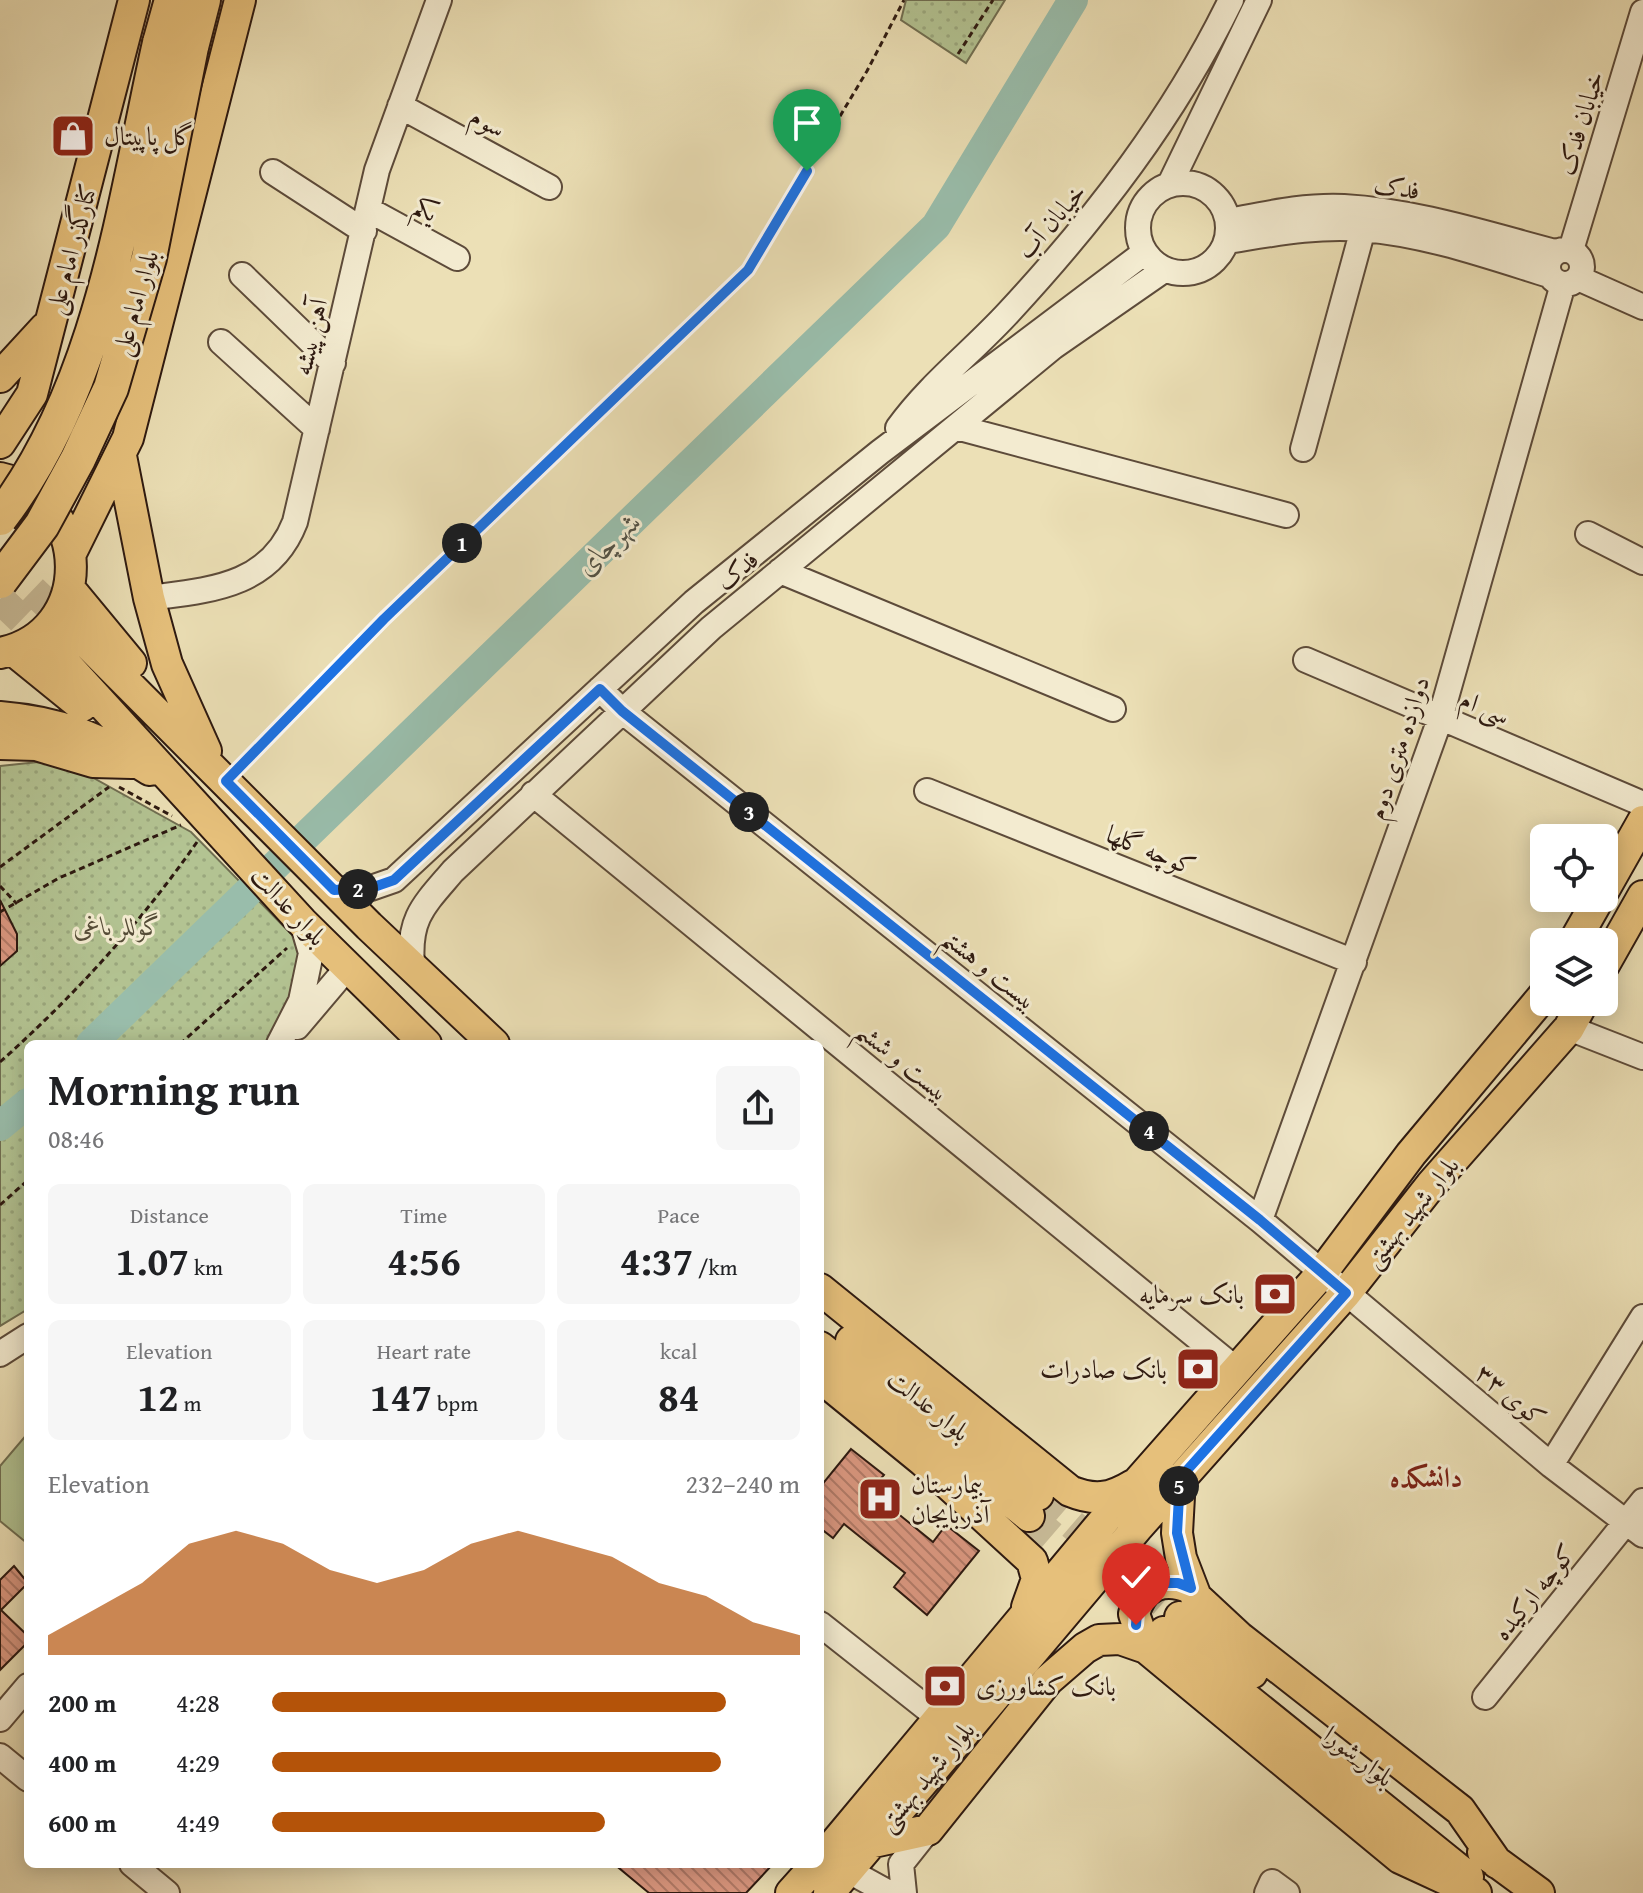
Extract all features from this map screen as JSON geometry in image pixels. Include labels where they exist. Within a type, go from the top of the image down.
[{"type":"highway","name":"بلوار امام علی","points":[[0,581],[42,525],[78,459],[111,388],[149,258],[176,45],[172,0]]},
{"type":"highway","name":"بلوار امام علی","points":[[0,518],[48,444],[80,375],[176,45],[203,0]]},
{"type":"main road","name":"کنارگذر امام علی","points":[[0,443],[32,394],[134,0]]},
{"type":"main road","points":[[71,553],[125,447],[240,0]]},
{"type":"main road","points":[[0,377],[54,317]]},
{"type":"main road","points":[[32,394],[47,415],[69,432],[91,441],[125,447]]},
{"type":"main road","points":[[125,447],[149,598],[174,684],[221,776]]},
{"type":"main road","points":[[0,478],[28,488],[49,505],[64,528],[71,553],[69,588],[63,604],[43,632],[7,651]]},
{"type":"main road","points":[[69,588],[105,630],[182,737]]},
{"type":"main road","points":[[50,678],[42,666],[41,646],[61,623],[79,620],[105,630]]},
{"type":"main road","points":[[148,764],[61,638],[182,737]]},
{"type":"main road","points":[[7,651],[50,678],[148,764]]},
{"type":"main road","points":[[0,717],[53,723],[148,764]]},
{"type":"main road","name":"بلوار عدالت","points":[[182,737],[334,890],[490,1040]]},
{"type":"main road","points":[[0,744],[36,745],[93,762],[148,764]]},
{"type":"main road","name":"بلوار عدالت","points":[[148,764],[347,968],[422,1040]]},
{"type":"main road","points":[[1618,865],[1643,821]]},
{"type":"main road","points":[[1618,940],[1643,896]]},
{"type":"main road","name":"بلوار شهید بهشتی","points":[[828,1869],[939,1718],[1138,1482],[1321,1274],[1411,1154],[1530,1012]]},
{"type":"main road","name":"بلوار شهید بهشتی","points":[[791,1893],[869,1843],[1180,1478],[1346,1293],[1431,1185],[1575,1016]]},
{"type":"main road","points":[[824,1292],[1070,1491],[1091,1499],[1119,1493],[1138,1482]]},
{"type":"main road","name":"بلوار عدالت","points":[[824,1319],[1033,1505],[824,1350]]},
{"type":"main road","points":[[824,1380],[923,1461],[1032,1561],[1036,1570],[1036,1590],[1020,1621]]},
{"type":"main road","points":[[1180,1478],[1177,1533],[1196,1597],[1239,1637],[1460,1810],[1497,1863]]},
{"type":"main road","points":[[1032,1561],[1045,1563],[1055,1559],[1082,1527],[1081,1509],[1070,1491]]},
{"type":"main road","points":[[1191,1588],[1178,1583],[1156,1583],[1143,1593],[1134,1614],[1163,1632],[1400,1858],[1476,1893]]},
{"type":"main road","points":[[869,1843],[928,1830],[1048,1680],[1066,1662],[1099,1640],[1163,1632]]},
{"type":"main road","name":"بلوار شورا","points":[[1163,1632],[1539,1893]]},
{"type":"main road","name":"بلوار شورا","points":[[1163,1632],[1488,1893]]},
{"type":"street","name":"آهن پیشه","points":[[149,598],[216,589],[256,571],[286,547],[333,363],[377,170],[439,0]]},
{"type":"street","name":"خیابان آب","points":[[880,452],[913,407],[1006,315],[1091,221],[1148,145],[1231,0]]},
{"type":"street","points":[[1170,184],[1259,0]]},
{"type":"street","name":"خیابان فدک","points":[[1563,268],[1643,12]]},
{"type":"street","name":"سوم","points":[[400,106],[549,187]]},
{"type":"street","name":"یکم","points":[[273,172],[366,221],[457,258]]},
{"type":"street","points":[[1170,184],[1200,186],[1214,194],[1228,231],[1209,266],[1179,274],[1164,270],[1144,253],[1138,237],[1138,220],[1144,204],[1155,192],[1170,184]]},
{"type":"street","name":"فدک","points":[[1228,231],[1290,210],[1344,207],[1403,215],[1563,268],[1643,307]]},
{"type":"street","name":"فدک","points":[[1228,231],[1363,229],[1563,268]]},
{"type":"street","points":[[1303,449],[1363,229]]},
{"type":"street","name":"فدک","points":[[334,890],[371,888],[394,880],[694,602],[880,452],[1144,253]]},
{"type":"street","name":"دوازده متری دوم","points":[[1260,1220],[1440,719],[1563,268]]},
{"type":"street","name":"فدک","points":[[412,965],[410,939],[417,914],[453,871],[711,628],[1053,347],[1164,270]]},
{"type":"street","points":[[242,275],[333,363]]},
{"type":"street","points":[[221,342],[317,429]]},
{"type":"street","points":[[956,427],[1286,515]]},
{"type":"street","points":[[1588,534],[1643,562]]},
{"type":"street","points":[[780,571],[1113,709]]},
{"type":"street","name":"سی ام","points":[[1306,660],[1643,804]]},
{"type":"street","name":"بیست و هشتم","points":[[600,689],[622,711],[1260,1220],[1321,1274]]},
{"type":"street","name":"کوچه گلها","points":[[927,791],[1354,962]]},
{"type":"street","name":"بیست و ششم","points":[[533,794],[1237,1370]]},
{"type":"street","points":[[283,1040],[301,1001],[311,953],[302,922]]},
{"type":"street","points":[[285,1040],[347,968]]},
{"type":"street","points":[[1578,1016],[1643,1057]]},
{"type":"street","name":"کوی ۳۳","points":[[1321,1274],[1551,1465],[1635,1529]]},
{"type":"street","points":[[1551,1465],[1643,1317]]},
{"type":"street","points":[[0,1354],[24,1339]]},
{"type":"street","name":"کوچه ارکیده","points":[[1485,1697],[1635,1529],[1643,1501]]},
{"type":"street","points":[[824,1627],[939,1718]]},
{"type":"street","points":[[0,1719],[24,1691]]},
{"type":"street","points":[[0,1756],[24,1776]]},
{"type":"street","points":[[904,1893],[901,1864],[928,1830]]},
{"type":"street","points":[[137,1868],[167,1893]]},
{"type":"street","points":[[828,1869],[889,1893]]},
{"type":"street","points":[[1267,1893],[1272,1882],[1287,1893]]},
{"type":"path","points":[[221,776],[748,270],[867,71],[904,0]]},
{"type":"path","points":[[958,54],[993,0]]},
{"type":"path","points":[[0,867],[112,785]]},
{"type":"path","points":[[0,912],[59,878],[186,823],[197,813]]},
{"type":"path","points":[[24,1040],[62,1006],[158,899],[197,813]]},
{"type":"path","points":[[0,886],[17,904]]},
{"type":"path","points":[[185,1040],[293,944],[311,953]]},
{"type":"path","points":[[0,1062],[24,1040]]},
{"type":"path","points":[[0,1205],[24,1184]]},
{"type":"green space","points":[[906,0],[1005,0],[966,63],[901,20]]},
{"type":"green space","name":"گوللر باغی","points":[[38,762],[70,765],[191,832],[301,944],[300,981],[269,1040],[24,1040],[24,1311],[0,1326],[0,766]]},
{"type":"green space","points":[[24,1438],[24,1541],[0,1521],[0,1466]]},
{"type":"building","points":[[0,900],[17,934],[17,951],[0,966]]},
{"type":"building","name":"بیمارستان آذربایجان","points":[[851,1449],[884,1475],[870,1491],[933,1542],[946,1525],[979,1551],[927,1615],[894,1587],[905,1573],[844,1524],[833,1538],[824,1531],[824,1482]]},
{"type":"building","points":[[14,1566],[24,1578],[24,1587],[1,1610],[24,1632],[24,1646],[0,1670],[0,1580]]},
{"type":"building","points":[[619,1868],[769,1868],[746,1893],[649,1893]]},
{"type":"waterway","name":"شهرچای","points":[[95,1040],[936,226],[1073,0]]},
{"type":"waterway","name":"شهرچای","points":[[0,1126],[24,1106]]},
{"type":"tunnel","points":[[0,559],[72,628]]},
{"type":"tunnel","points":[[0,599],[51,648]]},
{"type":"tunnel","points":[[1038,1495],[1180,1617]]},
{"type":"tunnel","points":[[1029,1516],[1094,1572]]},
{"type":"place","name":"گل پاپیتال","points":[[73,136]]},
{"type":"place","name":"بانک سرمایه","points":[[1275,1294]]},
{"type":"place","name":"بانک صادرات","points":[[1198,1369]]},
{"type":"place","name":"بیمارستان آذربایجان","points":[[880,1499]]},
{"type":"place","name":"بانک کشاورزی","points":[[945,1686]]},
{"type":"district","name":"دانشکده","points":[[1426,1477]]},
{"type":"route","points":[[807,171],[748,270],[612,397],[384,619],[226,781],[334,890],[371,888],[394,880],[600,689],[622,711],[1260,1220],[1346,1293],[1180,1478],[1177,1533],[1191,1588],[1178,1583],[1156,1583],[1138,1600],[1134,1614],[1136,1625]]}]
